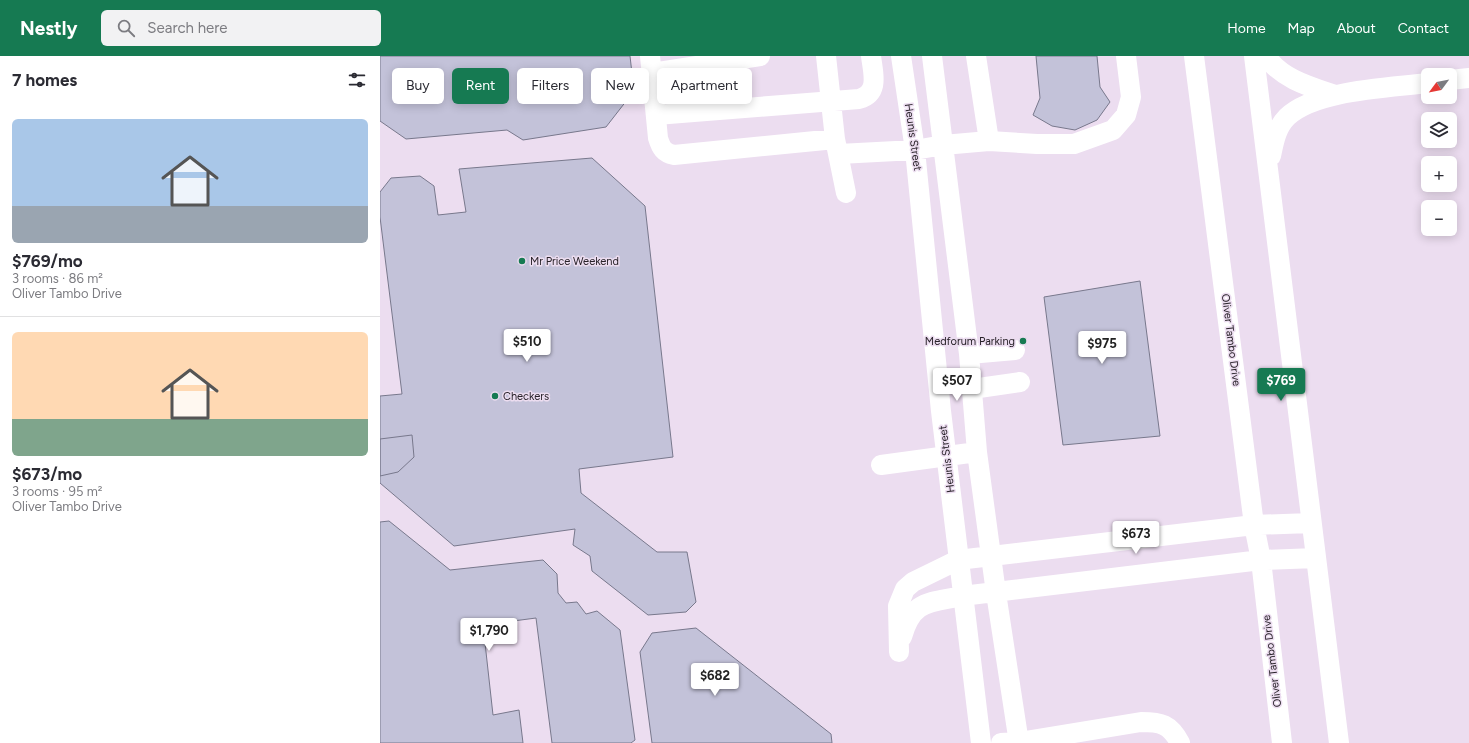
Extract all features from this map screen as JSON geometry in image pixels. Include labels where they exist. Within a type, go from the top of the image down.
[{"type":"street","points":[[760,56],[651,64],[661,147],[668,154],[674,155],[837,147],[915,150],[943,145],[989,141],[1037,144],[1074,144],[1113,130],[1126,115],[1131,97],[1126,56]]},
{"type":"street","points":[[826,56],[837,147],[846,193]]},
{"type":"street","points":[[656,115],[859,99],[869,95],[874,87],[871,56]]},
{"type":"street","name":"Heunis Street","points":[[901,56],[915,150],[962,596],[981,743]]},
{"type":"street","points":[[932,56],[969,354],[977,452],[996,592],[1013,743],[1084,737],[1141,722],[1156,722],[1165,725],[1171,730],[1180,743]]},
{"type":"street","points":[[976,56],[989,141]]},
{"type":"street","name":"Oliver Tambo Drive","points":[[1194,56],[1254,525],[1260,560],[1282,743]]},
{"type":"street","points":[[1254,56],[1339,743]]},
{"type":"street","points":[[1266,56],[1285,74],[1304,84],[1335,95]]},
{"type":"street","points":[[1457,79],[1469,78]]},
{"type":"street","points":[[1269,168],[1275,136],[1287,118],[1303,106],[1335,95],[1421,84]]},
{"type":"street","points":[[969,354],[1015,350]]},
{"type":"street","points":[[972,389],[1020,382]]},
{"type":"street","points":[[881,465],[977,452]]},
{"type":"street","points":[[1311,522],[1254,525],[958,560],[913,582],[905,589],[898,606],[899,652],[904,630],[911,613],[928,604],[962,596],[1260,560],[1316,558]]},
{"type":"building","points":[[380,56],[630,56],[631,68],[591,68],[591,104],[624,104],[606,127],[523,140],[507,130],[406,139],[380,121]]},
{"type":"building","points":[[1036,56],[1097,56],[1100,87],[1110,102],[1097,120],[1075,130],[1052,126],[1033,115],[1040,98]]},
{"type":"building","points":[[592,158],[645,206],[673,457],[579,469],[581,493],[657,552],[687,552],[696,602],[686,612],[648,615],[592,571],[590,556],[573,545],[575,529],[454,546],[380,483],[380,396],[402,394],[380,217],[380,192],[391,178],[420,176],[434,186],[438,215],[466,212],[459,169]]},
{"type":"building","points":[[1140,281],[1160,436],[1063,445],[1044,297]]},
{"type":"building","points":[[412,435],[414,457],[398,472],[380,476],[380,439]]},
{"type":"building","points":[[389,521],[450,570],[543,560],[557,574],[558,593],[566,603],[577,602],[586,614],[597,611],[620,630],[635,740],[631,743],[552,743],[536,618],[483,625],[493,715],[519,710],[523,743],[380,743],[380,522]]},
{"type":"building","points":[[696,628],[831,734],[832,743],[652,743],[640,652],[652,633]]},
{"type":"place","name":"Mr Price Weekend","points":[[522,261]]},
{"type":"place","name":"Medforum Parking","points":[[1023,341]]},
{"type":"place","name":"Checkers","points":[[495,396]]}]
